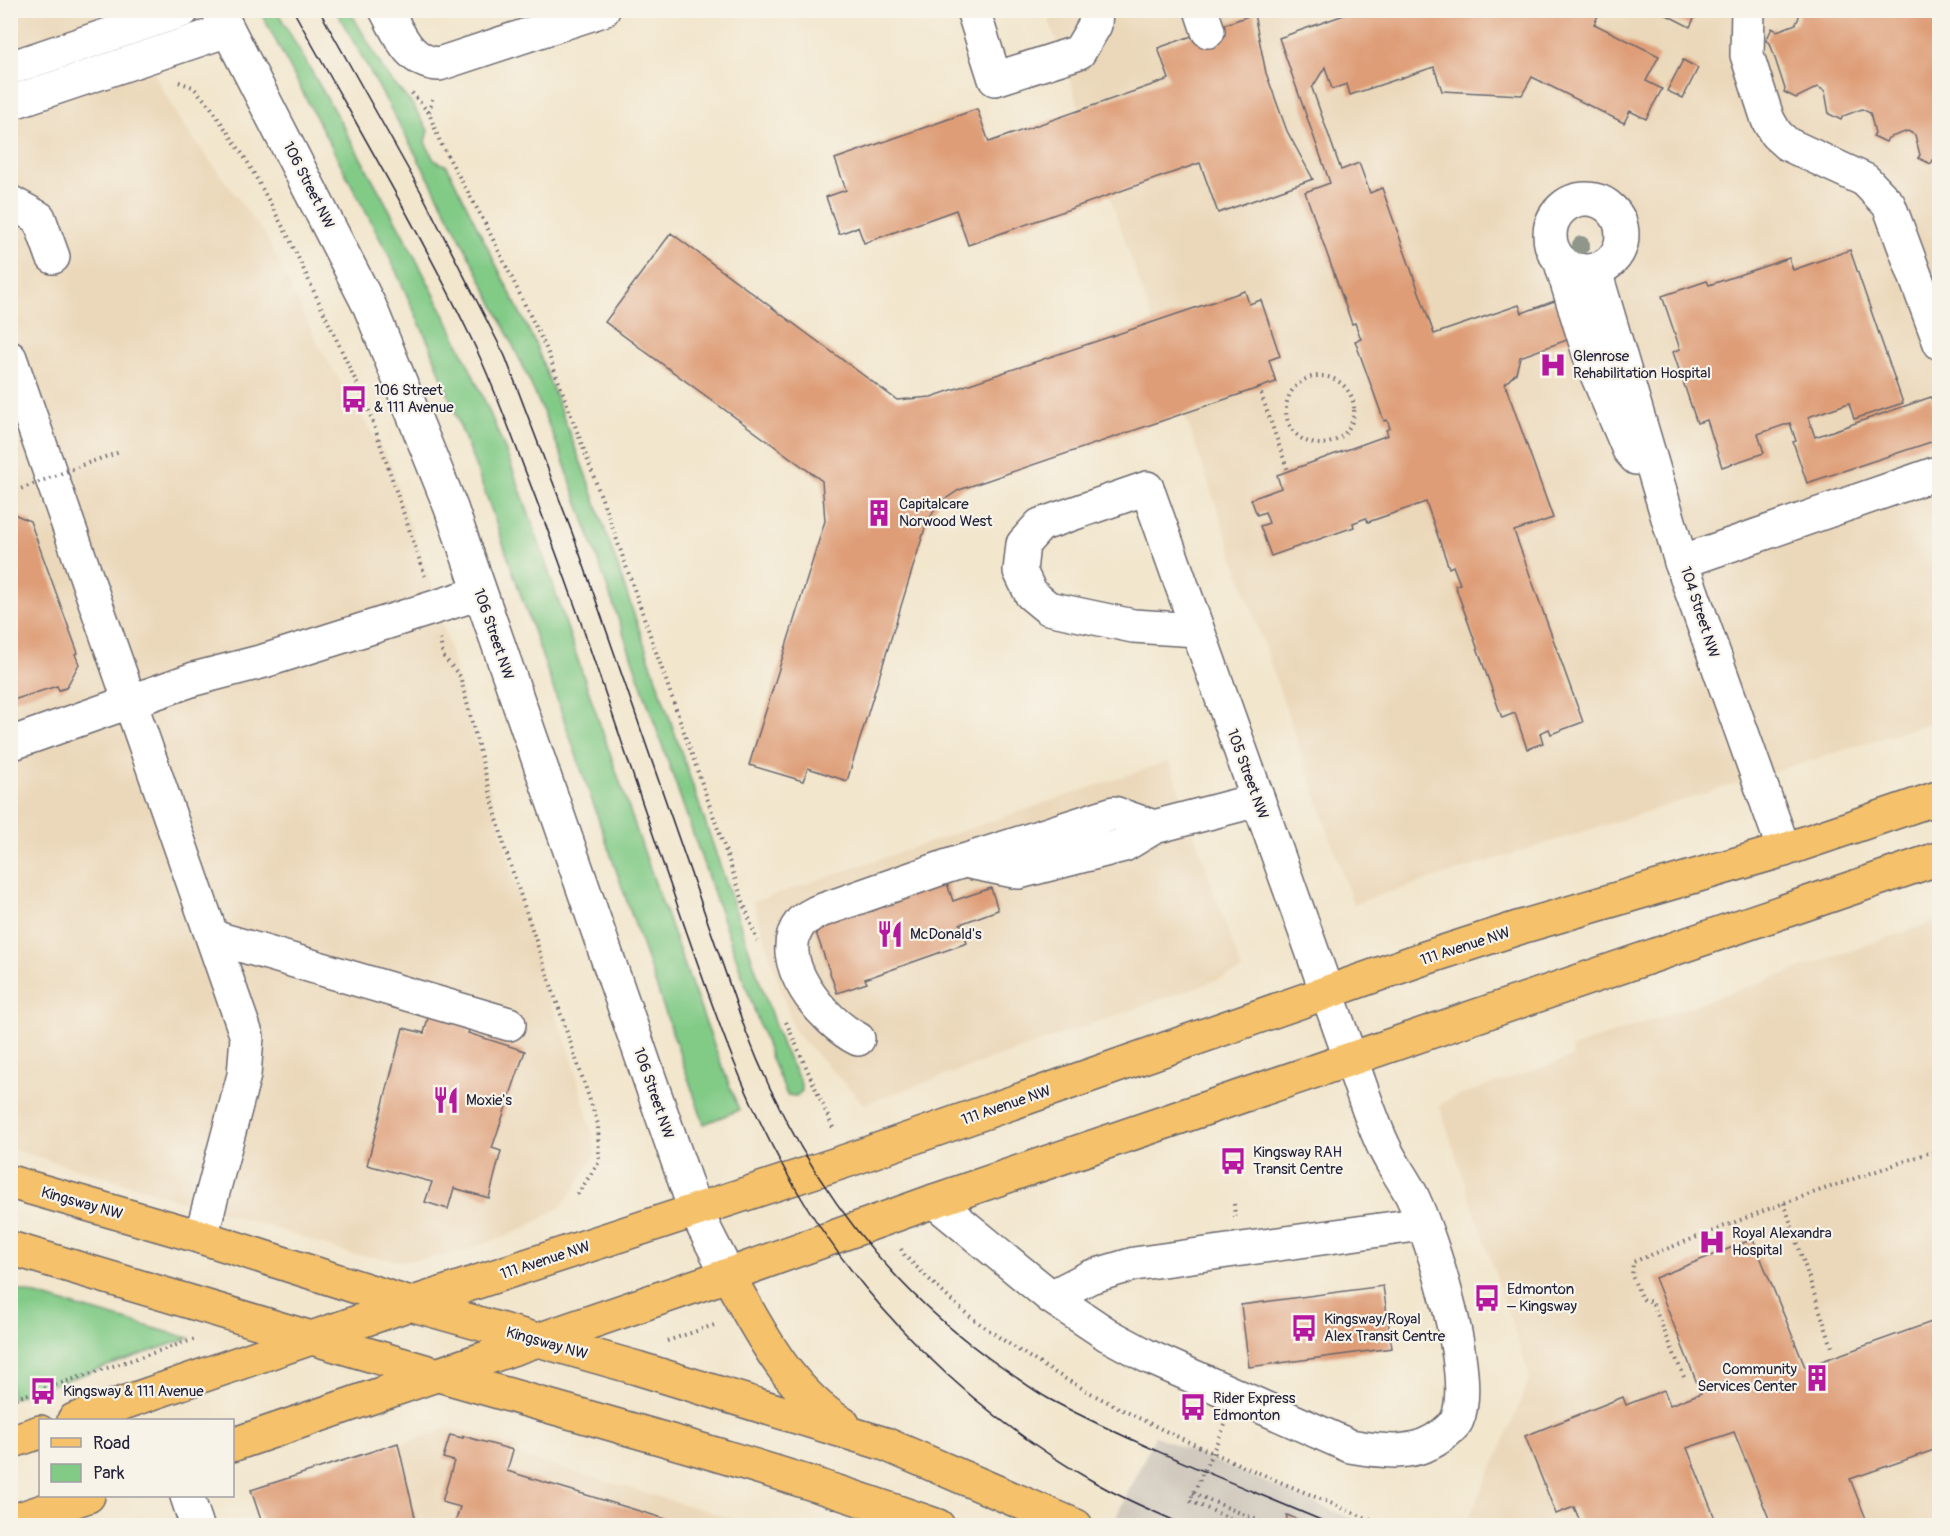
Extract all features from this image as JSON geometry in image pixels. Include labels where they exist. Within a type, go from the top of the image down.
[{"type":"main road","name":"111 Avenue NW","points":[[77,1419],[410,1304],[849,1160],[1521,927],[1784,850],[1940,797]]},
{"type":"main road","points":[[234,1444],[1940,858]]},
{"type":"main road","name":"Kingsway NW","points":[[10,1182],[201,1237],[410,1304],[885,1444],[1076,1526]]},
{"type":"main road","points":[[10,1248],[436,1374],[604,1421],[873,1503],[938,1526]]},
{"type":"main road","points":[[729,1275],[759,1330],[786,1371],[814,1401],[841,1422],[885,1444]]},
{"type":"main road","points":[[10,1442],[39,1432]]},
{"type":"main road","points":[[10,1522],[85,1497]]},
{"type":"street","points":[[10,68],[183,10]]},
{"type":"street","points":[[386,10],[414,56],[430,64],[439,64],[603,10]]},
{"type":"street","points":[[973,10],[995,79],[1079,52],[1095,25],[1096,10]]},
{"type":"street","points":[[1748,10],[1746,55],[1768,120],[1776,134],[1787,144],[1864,180],[1889,205],[1940,343]]},
{"type":"street","points":[[10,103],[223,20]]},
{"type":"street","name":"106 Street NW","points":[[223,20],[370,307],[451,508],[695,1210],[729,1275]]},
{"type":"street","points":[[1595,200],[1615,213],[1623,235],[1616,258],[1595,271],[1572,269],[1562,262],[1554,253],[1550,241],[1554,217],[1571,202],[1595,200]]},
{"type":"street","points":[[10,202],[39,218],[53,257]]},
{"type":"street","points":[[1562,262],[1592,363],[1629,450],[1661,487]]},
{"type":"street","points":[[1595,271],[1661,487],[1681,562]]},
{"type":"street","points":[[10,358],[129,703],[240,1011],[247,1037],[247,1055],[201,1237]]},
{"type":"street","name":"104 Street NW","points":[[1784,850],[1681,562],[1940,472]]},
{"type":"street","name":"105 Street NW","points":[[934,1202],[1051,1297],[1108,1335],[1147,1356],[1350,1446],[1385,1453],[1410,1451],[1436,1440],[1456,1422],[1463,1396],[1460,1364],[1441,1271],[1413,1198],[1384,1148],[1326,993],[1147,488],[1040,525],[1023,544],[1020,571],[1031,594],[1048,608],[1133,626],[1197,630]]},
{"type":"street","points":[[10,744],[194,679],[264,661],[480,593]]},
{"type":"street","points":[[858,1039],[840,1030],[808,996],[794,958],[793,939],[802,921],[817,912],[964,861],[1019,872],[1124,845],[1154,827],[1258,800]]},
{"type":"street","points":[[213,937],[509,1024]]},
{"type":"street","points":[[1051,1297],[1090,1277],[1134,1264],[1423,1224]]},
{"type":"street","points":[[187,1497],[197,1526]]},
{"type":"path","points":[[405,85],[429,113],[440,142],[485,223],[547,350],[612,526],[758,945]]},
{"type":"path","points":[[1318,375],[1341,381],[1349,390],[1355,412],[1346,432],[1338,440],[1316,444],[1296,435],[1289,426],[1286,403],[1297,383],[1318,375]]},
{"type":"path","points":[[1259,388],[1288,471]]},
{"type":"path","points":[[10,493],[120,452]]},
{"type":"path","points":[[785,1021],[849,1160]]},
{"type":"path","points":[[1684,1377],[1652,1302],[1642,1299],[1632,1276],[1633,1262],[1784,1203],[1940,1149]]},
{"type":"path","points":[[1784,1203],[1833,1350]]},
{"type":"path","points":[[884,1220],[905,1256],[977,1322],[1087,1392],[1213,1451],[1385,1526]]},
{"type":"path","points":[[665,1342],[726,1321]]},
{"type":"path","points":[[10,1400],[205,1336]]},
{"type":"path","points":[[1239,1397],[1190,1501],[1248,1526]]},
{"type":"path","points":[[1193,1493],[1271,1526]]},
{"type":"shaded area","points":[[10,11],[121,11],[178,118],[266,236],[320,348],[392,465],[402,502],[429,575],[547,994],[570,1052],[597,1152],[576,1187],[560,1207],[526,1228],[454,1255],[403,1261],[350,1254],[280,1230],[11,1149]]},
{"type":"shaded area","name":"Glenrose Rehabilitation Hospital","points":[[1046,11],[1939,11],[1939,720],[1353,904]]},
{"type":"shaded area","points":[[1169,761],[1242,971],[864,1104],[794,1031],[753,902]]},
{"type":"shaded area","name":"Royal Alexandra Hospital","points":[[1939,920],[1939,1525],[1465,1525],[1499,1453],[1530,1378],[1439,1105],[1449,1099],[1573,1057],[1571,1048]]},
{"type":"shaded area","points":[[450,1427],[519,1448],[517,1455],[754,1525],[267,1525],[358,1458]]},
{"type":"shaded area","points":[[1155,1436],[1367,1525],[1135,1526],[1116,1517]]},
{"type":"green space","points":[[260,11],[277,11],[398,225],[480,390],[525,504],[659,894],[739,1110],[704,1124],[488,500],[430,346],[389,256]]},
{"type":"green space","points":[[336,11],[350,11],[388,77],[412,104],[428,130],[425,142],[434,160],[447,166],[535,343],[591,489],[782,1046],[800,1081],[802,1091],[796,1096],[787,1095],[772,1061],[562,457],[538,399],[456,230]]},
{"type":"green space","points":[[11,1288],[189,1338],[11,1399]]},
{"type":"building","points":[[1358,10],[1601,10],[1594,24],[1659,56],[1646,81],[1662,89],[1646,119],[1630,111],[1624,123],[1532,77],[1522,95],[1442,91],[1434,67],[1350,95],[1347,84],[1332,89],[1325,67],[1312,88],[1341,170],[1359,163],[1370,193],[1382,188],[1434,334],[1519,305],[1522,313],[1587,289],[1600,328],[1520,357],[1516,373],[1505,384],[1553,518],[1514,531],[1583,722],[1551,734],[1549,729],[1540,733],[1543,743],[1527,749],[1515,713],[1502,718],[1455,585],[1460,584],[1453,566],[1449,568],[1426,502],[1368,522],[1366,518],[1353,523],[1354,527],[1271,556],[1260,526],[1269,523],[1265,512],[1257,515],[1251,499],[1281,488],[1277,475],[1388,435],[1386,430],[1390,428],[1387,420],[1384,421],[1355,341],[1361,339],[1355,323],[1352,324],[1305,192],[1330,183],[1279,38]]},
{"type":"building","points":[[1657,10],[1698,10],[1690,27]]},
{"type":"building","points":[[1797,10],[1940,10],[1940,164],[1933,160],[1931,164],[1918,158],[1920,155],[1915,135],[1908,131],[1888,138],[1886,142],[1873,136],[1875,133],[1870,113],[1862,109],[1843,116],[1841,120],[1829,114],[1825,91],[1818,87],[1796,98],[1784,92],[1770,43],[1766,41],[1772,28],[1777,31],[1796,24],[1799,17]]},
{"type":"building","points":[[1254,14],[1266,73],[1287,131],[1313,179],[1218,213],[1200,163],[968,245],[956,210],[864,243],[858,227],[839,234],[826,197],[846,190],[835,159],[977,109],[989,142],[1169,79],[1158,48]]},
{"type":"building","points":[[1683,60],[1698,68],[1683,98],[1667,91]]},
{"type":"building","name":"Capitalcare Norwood West","points":[[671,233],[897,400],[931,397],[1245,291],[1249,304],[1261,300],[1280,356],[1269,360],[1276,382],[959,490],[938,504],[926,525],[847,781],[808,768],[803,781],[749,765],[825,521],[822,481],[605,322]]},
{"type":"building","points":[[1850,250],[1903,403],[1854,419],[1849,403],[1808,417],[1815,437],[1931,397],[1940,423],[1940,439],[1807,483],[1793,442],[1796,441],[1790,423],[1758,434],[1764,453],[1722,467],[1707,420],[1697,423],[1673,352],[1680,349],[1662,296],[1707,281],[1709,285],[1789,258],[1793,270]]},
{"type":"building","points":[[10,502],[16,515],[30,521],[78,653],[75,654],[79,664],[66,688],[59,690],[57,686],[10,701]]},
{"type":"building","name":"McDonald's","points":[[944,875],[953,901],[991,888],[998,910],[960,924],[967,943],[865,979],[867,983],[837,993],[812,921]]},
{"type":"building","name":"Moxie's","points":[[431,1006],[474,1018],[468,1033],[525,1051],[492,1148],[501,1151],[489,1198],[454,1188],[448,1209],[425,1202],[432,1182],[367,1165],[403,1028],[424,1033]]},
{"type":"building","name":"Community Services Center","points":[[1753,1239],[1805,1367],[1940,1319],[1940,1448],[1850,1479],[1869,1526],[1772,1526],[1734,1432],[1687,1448],[1718,1526],[1582,1526],[1574,1507],[1556,1514],[1525,1436],[1623,1397],[1626,1405],[1664,1390],[1670,1405],[1701,1393],[1655,1278]]},
{"type":"building","points":[[1383,1286],[1392,1348],[1249,1367],[1241,1305]]},
{"type":"building","points":[[450,1435],[463,1438],[463,1436],[513,1450],[507,1471],[689,1526],[454,1526],[460,1507],[442,1502],[454,1461],[443,1458]]},
{"type":"building","points":[[398,1443],[417,1526],[263,1526],[251,1490]]},
{"type":"building","points":[[1287,1515],[1311,1525],[1311,1526],[1286,1526]]},
{"type":"tram line","points":[[293,10],[429,255],[486,371],[547,527],[715,1013],[756,1114],[790,1179],[850,1269],[885,1311],[963,1389],[1050,1455],[1107,1489],[1186,1526]]},
{"type":"tram line","points":[[319,10],[421,192],[505,356],[576,543],[745,1029],[766,1080],[818,1175],[848,1219],[882,1261],[919,1300],[960,1336],[1032,1389],[1084,1417],[1155,1450],[1335,1526]]},
{"type":"place","name":"Glenrose Rehabilitation Hospital","points":[[1553,365]]},
{"type":"place","name":"106 Street & 111 Avenue","points":[[354,399]]},
{"type":"place","name":"Capitalcare Norwood West","points":[[879,513]]},
{"type":"place","name":"McDonald's","points":[[890,934]]},
{"type":"place","name":"Moxie's","points":[[446,1100]]},
{"type":"place","name":"Kingsway RAH Transit Centre","points":[[1233,1161]]},
{"type":"place","name":"Royal Alexandra Hospital","points":[[1712,1242]]},
{"type":"place","name":"Edmonton – Kingsway","points":[[1487,1298]]},
{"type":"place","name":"Kingsway/Royal Alex Transit Centre","points":[[1304,1328]]},
{"type":"place","name":"Community Services Center","points":[[1817,1378]]},
{"type":"place","name":"Kingsway & 111 Avenue","points":[[43,1391]]},
{"type":"place","name":"Rider Express Edmonton","points":[[1193,1407]]}]
